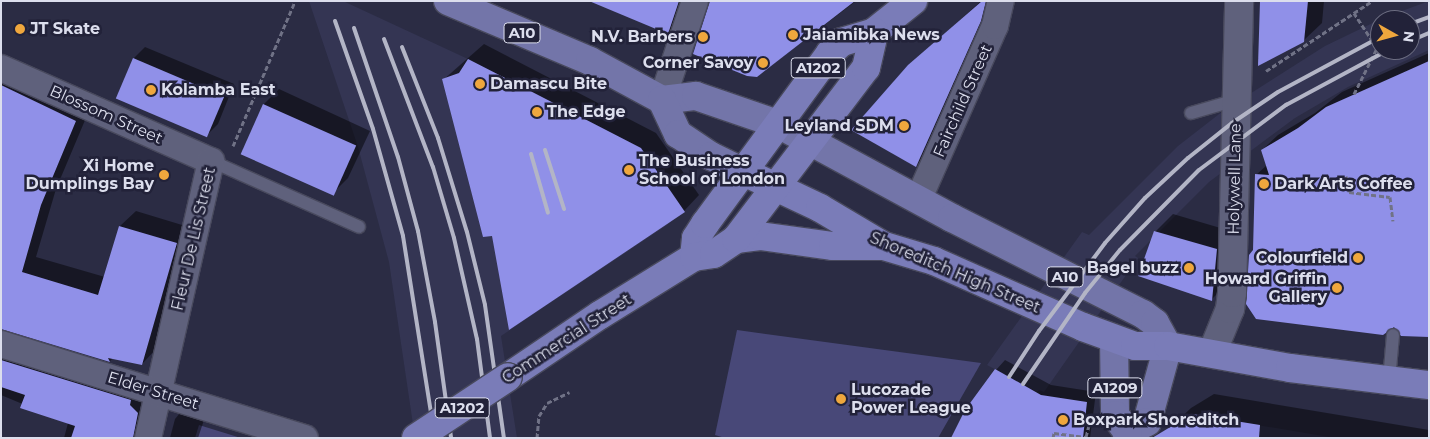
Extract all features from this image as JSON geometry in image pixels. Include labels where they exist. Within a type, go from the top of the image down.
[{"type":"highway","name":"A1202","points":[[694,257],[696,238],[830,53],[842,42],[874,32],[913,1]]},
{"type":"highway","name":"A1202","points":[[812,141],[866,68],[874,32]]},
{"type":"highway","name":"Commercial Street","points":[[416,438],[600,315],[694,257],[714,254],[736,239],[775,186],[812,141]]},
{"type":"highway","name":"Shoreditch High Street","points":[[744,172],[836,216],[884,246],[934,261],[1114,340],[1135,346],[1168,346],[1290,368],[1429,385]]},
{"type":"highway","name":"A1202","points":[[736,239],[760,236],[834,246],[884,246]]},
{"type":"main road","name":"A10","points":[[448,1],[590,61],[662,100],[696,96],[778,124],[1143,314],[1155,323],[1168,346]]},
{"type":"main road","name":"Shoreditch High Street","points":[[662,100],[678,134],[711,156],[744,172]]},
{"type":"main road","name":"A1209","points":[[1114,340],[1116,415],[1128,436],[1147,422],[1168,346]]},
{"type":"street","points":[[662,100],[694,1]]},
{"type":"street","name":"Fairchild Street","points":[[919,198],[996,26],[1001,1]]},
{"type":"street","name":"Holywell Lane","points":[[1212,353],[1230,309],[1232,293],[1239,1]]},
{"type":"street","name":"Blossom Street","points":[[1,68],[210,161]]},
{"type":"street","name":"Fleur De Lis Street","points":[[148,438],[210,161]]},
{"type":"street","name":"Elder Street","points":[[1,344],[305,438]]},
{"type":"lane","points":[[1191,113],[1236,100]]},
{"type":"lane","points":[[210,161],[360,227]]},
{"type":"lane","points":[[1389,380],[1392,335]]},
{"type":"path","name":"Fleur De Lis Street","points":[[210,161],[231,151],[294,1]]},
{"type":"path","points":[[1260,75],[1372,1]]},
{"type":"path","points":[[1354,13],[1376,48],[1354,94]]},
{"type":"path","points":[[1346,176],[1349,192],[1392,197],[1393,220]]},
{"type":"path","points":[[537,438],[539,416],[547,403],[570,392]]},
{"type":"path","points":[[1053,438],[1054,433],[1086,437]]},
{"type":"shaded area","points":[[309,1],[343,1],[468,59],[641,148],[683,210],[667,225],[501,336],[517,438],[415,438],[389,262],[358,147]]},
{"type":"shaded area","points":[[1429,1],[1429,50],[1420,54],[1420,10],[1405,10]]},
{"type":"shaded area","points":[[1370,24],[1370,60],[1407,60],[1348,87],[1295,118],[1209,182],[1135,256],[1138,258],[1044,392],[1039,390],[1037,392],[987,365],[1082,232],[1089,235],[1178,146],[1223,111],[1325,46]]},
{"type":"shaded area","name":"Lucozade Power League","points":[[737,330],[981,363],[938,438],[725,438],[715,435]]},
{"type":"shaded area","points":[[1192,414],[1335,438],[1168,438],[1169,428]]},
{"type":"shaded area","points":[[199,425],[241,438],[195,438]]},
{"type":"building","points":[[589,1],[679,1],[668,34]]},
{"type":"building","points":[[710,1],[855,1],[757,77],[747,76],[693,54]]},
{"type":"building","points":[[982,1],[986,1],[981,21],[916,167],[851,130],[908,65]]},
{"type":"building","points":[[1260,1],[1308,1],[1304,42],[1258,66]]},
{"type":"building","points":[[133,58],[224,97],[207,137],[116,99]]},
{"type":"building","points":[[468,59],[641,148],[685,212],[509,330],[492,236],[483,237],[442,79],[459,73]]},
{"type":"building","points":[[1429,61],[1429,337],[1401,336],[1394,327],[1383,335],[1256,319],[1246,304],[1249,255],[1253,250],[1255,174],[1269,175],[1261,150],[1298,128],[1326,107]]},
{"type":"building","points":[[1,85],[76,121],[41,205],[22,272],[98,295],[119,226],[177,243],[142,365],[108,358],[110,362],[1,329]]},
{"type":"building","points":[[263,104],[356,145],[334,196],[241,154]]},
{"type":"building","points":[[1154,231],[1217,249],[1212,301],[1138,276]]},
{"type":"building","points":[[1,360],[131,400],[130,405],[138,413],[133,438],[71,438],[75,426],[20,408],[25,395],[1,387]]},
{"type":"building","points":[[995,369],[1041,395],[1087,402],[1083,438],[951,438],[965,410]]},
{"type":"building","points":[[1192,414],[1260,425],[1259,438],[1152,438]]},
{"type":"railway","points":[[1420,20],[1429,17]]},
{"type":"railway","points":[[335,21],[373,129],[403,236],[435,438]]},
{"type":"railway","points":[[354,28],[398,157],[418,231],[435,322],[451,438]]},
{"type":"railway","points":[[1420,37],[1429,33]]},
{"type":"railway","points":[[384,39],[433,167],[454,238],[477,339],[490,438]]},
{"type":"railway","points":[[1009,377],[1039,331],[1105,243],[1145,198],[1188,158],[1232,123],[1278,92],[1370,42]]},
{"type":"railway","points":[[402,47],[438,138],[467,232],[485,305],[504,438]]},
{"type":"railway","points":[[1023,384],[1085,293],[1120,250],[1199,170],[1286,105],[1370,60]]},
{"type":"railway","points":[[545,150],[564,209]]},
{"type":"railway","points":[[531,154],[548,213]]},
{"type":"place","name":"JT Skate","points":[[20,29]]},
{"type":"place","name":"Jaiamibka News","points":[[793,35]]},
{"type":"place","name":"N.V. Barbers","points":[[703,37]]},
{"type":"place","name":"Corner Savoy","points":[[763,63]]},
{"type":"place","name":"Damascu Bite","points":[[480,84]]},
{"type":"place","name":"Kolamba East","points":[[151,90]]},
{"type":"place","name":"The Edge","points":[[537,112]]},
{"type":"place","name":"Leyland SDM","points":[[904,126]]},
{"type":"place","name":"The Business School of London","points":[[629,170]]},
{"type":"place","name":"Xi Home Dumplings Bay","points":[[164,175]]},
{"type":"place","name":"Dark Arts Coffee","points":[[1264,184]]},
{"type":"place","name":"Colourfield","points":[[1358,258]]},
{"type":"place","name":"Bagel buzz","points":[[1189,268]]},
{"type":"place","name":"Howard Griffin Gallery","points":[[1337,288]]},
{"type":"place","name":"Lucozade Power League","points":[[841,399]]},
{"type":"place","name":"Boxpark Shoreditch","points":[[1063,420]]}]
